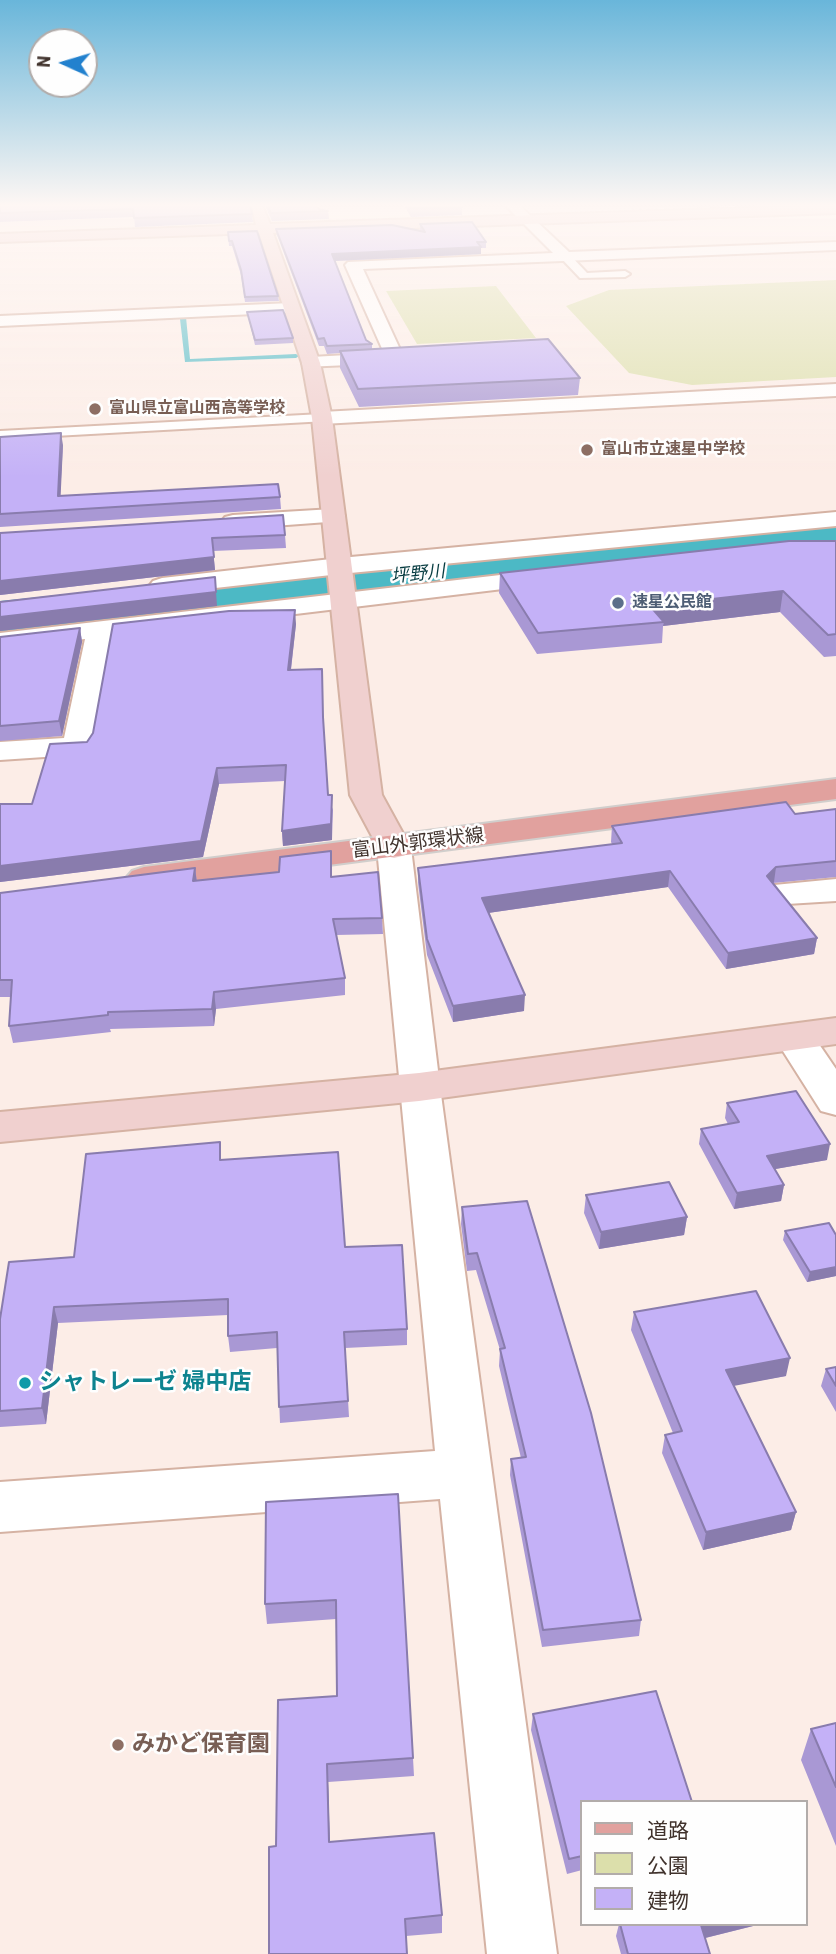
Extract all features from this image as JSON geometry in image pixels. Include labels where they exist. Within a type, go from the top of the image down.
[{"type":"main road","name":"富山外郭環状線","points":[[109,883],[836,789]]},
{"type":"street","points":[[286,294],[312,363],[321,418],[366,795],[394,848],[419,1087],[522,1954]]},
{"type":"street","points":[[312,363],[395,358],[366,294]]},
{"type":"street","points":[[0,321],[291,308]]},
{"type":"street","points":[[321,418],[836,390]]},
{"type":"street","points":[[208,523],[333,516]]},
{"type":"street","points":[[136,589],[340,566],[720,539],[836,519]]},
{"type":"street","points":[[0,641],[574,574]]},
{"type":"street","points":[[0,751],[78,747],[101,629]]},
{"type":"street","points":[[787,893],[836,890]]},
{"type":"street","points":[[0,1127],[419,1087],[836,1031]]},
{"type":"street","points":[[794,1037],[836,1101]]},
{"type":"street","points":[[0,1507],[466,1473]]},
{"type":"lane","points":[[0,435],[321,418]]},
{"type":"green space","points":[[388,294],[502,294],[536,338],[417,344]]},
{"type":"green space","points":[[598,294],[836,294],[836,377],[692,385],[629,373],[566,306]]},
{"type":"building","points":[[245,294],[278,296],[245,297]]},
{"type":"building","points":[[301,294],[348,294],[366,340],[372,344],[327,346],[324,338],[318,339]]},
{"type":"building","points":[[283,310],[293,338],[255,340],[247,312]]},
{"type":"building","points":[[548,339],[580,378],[358,389],[340,351]]},
{"type":"building","points":[[61,433],[58,496],[278,484],[280,497],[0,514],[0,437]]},
{"type":"building","points":[[283,515],[285,535],[212,538],[214,557],[0,581],[0,533]]},
{"type":"building","points":[[789,541],[836,541],[836,634],[828,635],[783,591],[650,606],[664,622],[538,633],[500,573]]},
{"type":"building","points":[[215,577],[216,592],[0,617],[0,602]]},
{"type":"building","points":[[295,610],[288,670],[322,669],[328,795],[332,795],[331,824],[282,831],[286,765],[217,768],[201,841],[0,866],[0,804],[32,804],[50,744],[87,742],[93,733],[113,624],[229,611]]},
{"type":"building","points":[[80,628],[59,721],[0,726],[0,637]]},
{"type":"building","points":[[786,802],[795,814],[836,809],[836,861],[776,867],[767,876],[817,938],[728,953],[670,871],[482,898],[525,995],[453,1006],[427,939],[418,868],[622,843],[612,826]]},
{"type":"building","points":[[331,851],[331,877],[378,872],[382,918],[333,919],[345,978],[214,992],[212,1009],[108,1012],[108,1015],[9,1026],[12,980],[0,980],[0,893],[195,868],[193,881],[279,872],[280,857]]},
{"type":"building","points":[[796,1091],[830,1144],[767,1156],[784,1185],[737,1193],[701,1129],[739,1122],[727,1103]]},
{"type":"building","points":[[220,1142],[220,1160],[338,1152],[345,1247],[402,1245],[407,1329],[344,1332],[348,1401],[279,1407],[277,1332],[228,1336],[228,1299],[54,1307],[42,1408],[0,1411],[0,1319],[9,1262],[74,1257],[86,1154]]},
{"type":"building","points":[[669,1182],[687,1217],[601,1232],[586,1195]]},
{"type":"building","points":[[527,1201],[591,1413],[641,1620],[543,1630],[511,1459],[526,1457],[500,1349],[505,1348],[477,1253],[468,1254],[462,1207]]},
{"type":"building","points":[[829,1223],[836,1235],[836,1267],[810,1272],[785,1231]]},
{"type":"building","points":[[756,1291],[790,1358],[726,1370],[796,1512],[706,1532],[665,1435],[682,1431],[634,1312]]},
{"type":"building","points":[[836,1367],[836,1386],[826,1369]]},
{"type":"building","points":[[398,1494],[413,1758],[327,1764],[329,1842],[434,1833],[442,1915],[405,1919],[407,1954],[269,1954],[269,1847],[276,1846],[278,1700],[337,1696],[336,1600],[265,1604],[266,1502]]},
{"type":"building","points":[[656,1691],[691,1800],[580,1800],[580,1856],[569,1859],[533,1714]]},
{"type":"building","points":[[836,1723],[836,1787],[811,1729]]},
{"type":"building","points":[[621,1926],[701,1926],[710,1954],[628,1954]]},
{"type":"waterway","points":[[167,316],[183,317],[187,361],[296,356]]},
{"type":"waterway","name":"坪野川","points":[[0,619],[836,531]]},
{"type":"place","name":"富山県立富山西高等学校","points":[[95,409]]},
{"type":"place","name":"富山市立速星中学校","points":[[587,450]]},
{"type":"place","name":"速星公民館","points":[[618,603]]},
{"type":"place","name":"シャトレーゼ 婦中店","points":[[25,1383]]},
{"type":"place","name":"みかど保育園","points":[[118,1745]]}]
